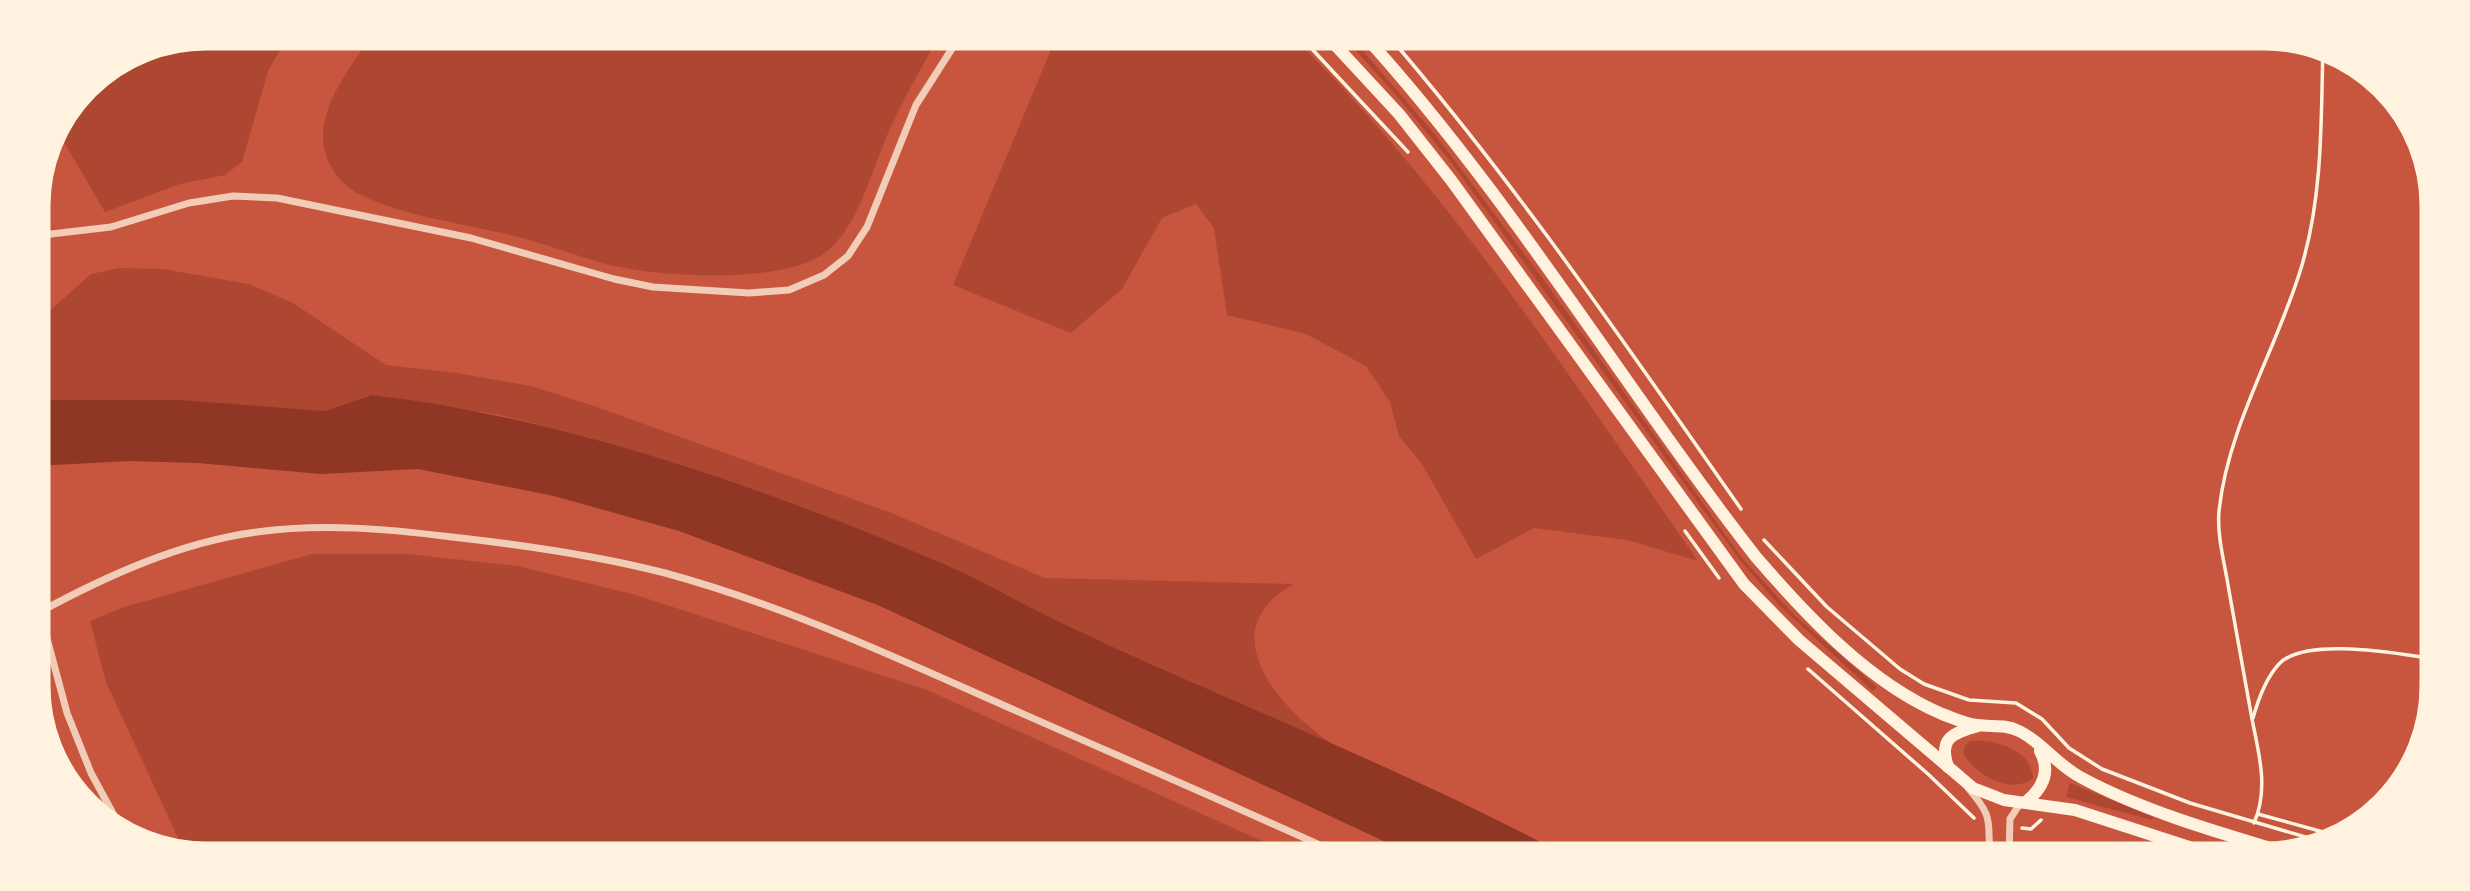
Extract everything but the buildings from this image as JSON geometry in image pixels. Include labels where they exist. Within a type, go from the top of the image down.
[{"type":"main road","points":[[1336,46],[1399,114],[1451,180],[1744,584],[1799,640],[1963,782],[1987,795],[2075,810],[2183,845]]},
{"type":"main road","points":[[1373,46],[1466,156],[1693,473],[1775,579],[1841,644],[1887,682],[1938,712],[1978,726]]},
{"type":"main road","points":[[1948,767],[1944,754],[1947,742],[1961,731],[1978,726],[2007,726],[2035,742],[2066,769],[2084,779],[2182,818],[2263,845]]},
{"type":"main road","points":[[2024,802],[2039,790],[2045,778],[2045,758],[2035,742]]},
{"type":"street","points":[[46,235],[111,227],[211,199],[233,196],[277,198],[471,238],[614,279],[653,287],[748,293],[789,290],[824,275],[848,256],[879,198],[916,105],[954,46]]},
{"type":"street","points":[[46,608],[83,588],[172,554],[223,538],[284,529],[351,528],[424,533],[574,554],[701,584],[855,638],[1320,845]]},
{"type":"street","points":[[46,635],[67,712],[91,773],[115,818]]},
{"type":"street","points":[[1963,782],[1988,814],[1991,823],[1990,845]]},
{"type":"street","points":[[2009,845],[2010,820],[2024,802]]},
{"type":"path","points":[[1397,46],[1465,125],[1506,179],[1747,518]]},
{"type":"path","points":[[2254,823],[2263,798],[2261,764],[2220,540],[2219,511],[2237,438],[2288,309],[2310,232],[2321,153],[2323,57]]},
{"type":"path","points":[[1760,535],[1828,607],[1900,669],[1924,684],[1969,700],[2016,703],[2042,719],[2069,748],[2102,769],[2254,823],[2310,839]]},
{"type":"path","points":[[2252,720],[2259,696],[2280,663],[2304,649],[2424,656]]},
{"type":"path","points":[[2258,814],[2326,833]]},
{"type":"shaded area","points":[[195,46],[282,46],[268,71],[242,162],[225,175],[180,184],[105,212],[61,137],[72,117],[92,92],[117,72],[164,51]]},
{"type":"shaded area","points":[[365,46],[934,46],[895,118],[855,215],[835,244],[822,255],[803,264],[753,274],[694,275],[641,271],[607,264],[527,239],[398,209],[355,192],[338,177],[330,165],[323,136],[330,104]]},
{"type":"shaded area","points":[[1053,46],[1302,46],[1403,156],[1506,287],[1698,561],[1627,540],[1534,528],[1476,559],[1422,464],[1399,436],[1390,402],[1366,366],[1306,334],[1227,315],[1214,228],[1196,204],[1162,218],[1122,289],[1071,333],[953,285]]},
{"type":"shaded area","points":[[1352,46],[1359,46],[1437,137],[1546,283],[1742,558],[1793,614],[1877,687],[1873,691],[1779,605],[1739,559],[1451,162]]},
{"type":"shaded area","points":[[120,268],[163,269],[249,284],[293,303],[386,365],[457,373],[531,386],[594,406],[889,512],[1045,578],[1294,584],[1269,603],[1256,625],[1255,647],[1263,670],[1277,693],[1295,714],[1337,747],[1071,628],[933,559],[745,487],[587,437],[500,415],[372,395],[325,411],[182,400],[46,400],[46,314],[91,274]]},
{"type":"shaded area","points":[[372,395],[444,406],[586,437],[726,480],[948,566],[1070,627],[1385,767],[1547,845],[1393,845],[880,606],[679,531],[554,496],[418,469],[321,474],[198,463],[130,461],[46,465],[46,400],[182,400],[325,411]]},
{"type":"shaded area","points":[[312,554],[408,554],[518,566],[636,595],[927,690],[1272,845],[206,846],[180,843],[106,682],[90,621],[124,607]]},
{"type":"shaded area","points":[[1970,741],[2000,744],[2019,753],[2031,768],[2033,778],[2014,785],[2004,784],[1984,775],[1963,753]]},
{"type":"shaded area","points":[[2070,783],[2153,817],[2152,820],[2066,797]]}]
